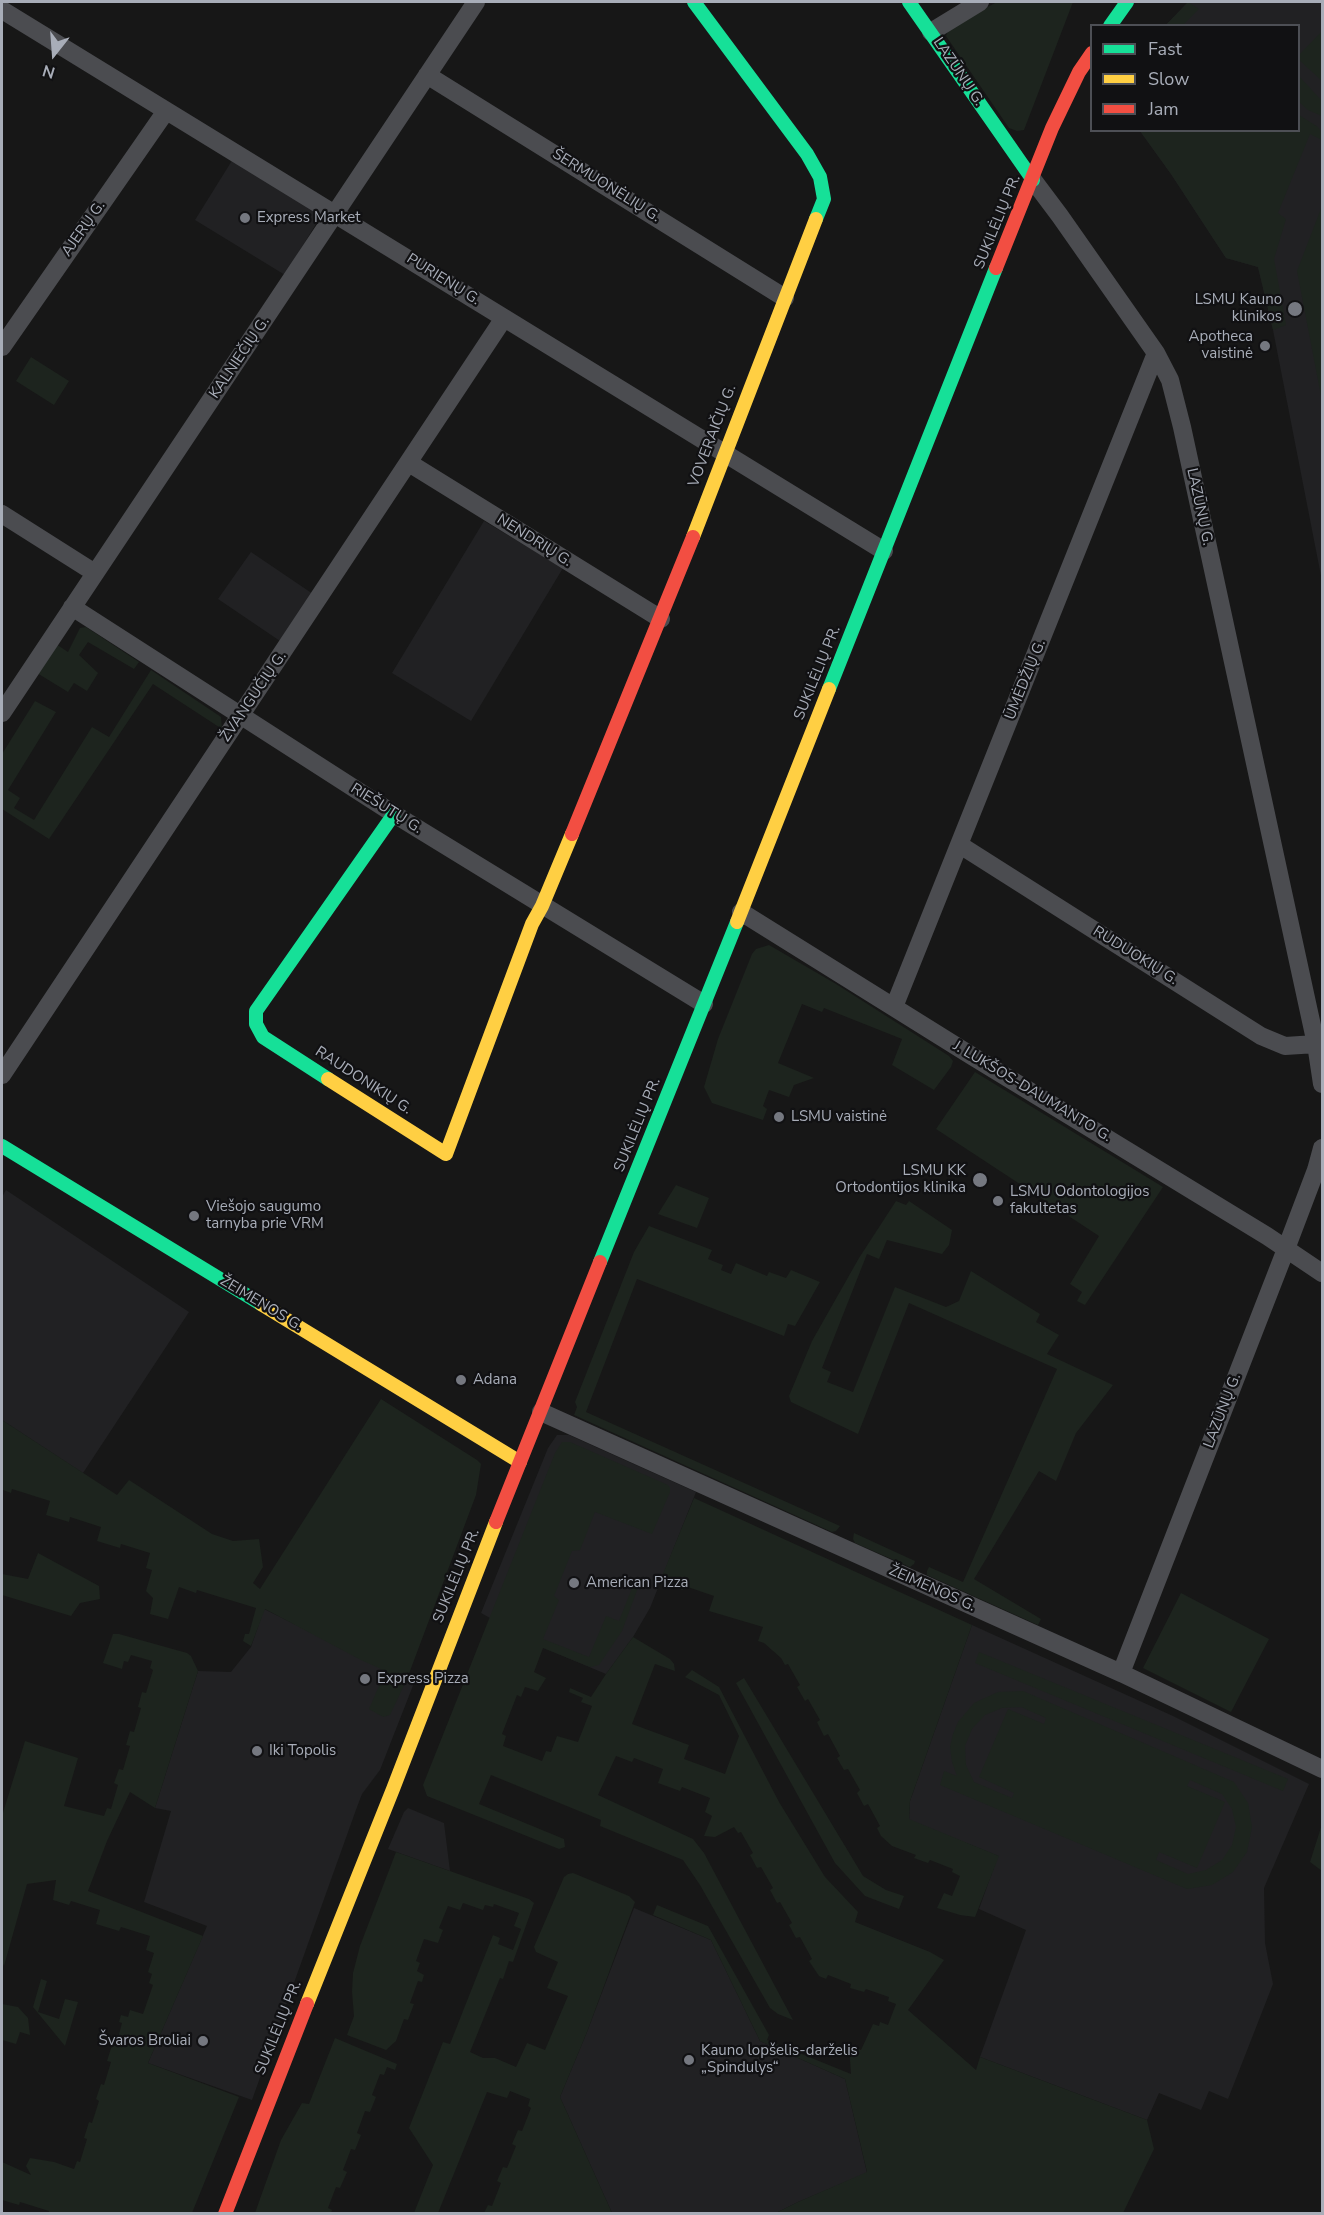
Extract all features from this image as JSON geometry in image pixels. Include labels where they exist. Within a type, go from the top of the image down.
[{"type":"main road","name":"VOVERAIČIŲ G.","points":[[542,906],[661,619],[824,199],[820,177],[807,154],[694,2]]},
{"type":"main road","name":"LAZŪNŲ G.","points":[[909,2],[1033,180]]},
{"type":"main road","points":[[1111,24],[1127,2]]},
{"type":"main road","name":"SUKILĖLIŲ PR.","points":[[225,2214],[520,1462],[1066,97],[1090,56]]},
{"type":"main road","name":"RAUDONIKIŲ G.","points":[[393,814],[256,1011],[256,1024],[263,1037],[446,1154],[532,924],[542,906]]},
{"type":"main road","name":"ŽEIMENOS G.","points":[[2,1146],[520,1462]]},
{"type":"street","name":"KALNIEČIŲ G.","points":[[2,713],[477,2]]},
{"type":"street","points":[[931,32],[980,2]]},
{"type":"street","name":"PURIENŲ G.","points":[[2,9],[884,551]]},
{"type":"street","name":"ŠERMUONĖLIŲ G.","points":[[427,75],[785,298]]},
{"type":"street","name":"AJERŲ G.","points":[[2,347],[166,111]]},
{"type":"street","name":"LAZŪNŲ G.","points":[[1033,180],[1156,353],[1170,380],[1323,1084]]},
{"type":"street","name":"ŽVANGUČIŲ G.","points":[[2,1075],[504,318]]},
{"type":"street","name":"ŪMĖDŽIŲ G.","points":[[894,1007],[1156,353]]},
{"type":"street","name":"NENDRIŲ G.","points":[[409,463],[661,619]]},
{"type":"street","points":[[2,514],[95,573]]},
{"type":"street","name":"RIEŠUTŲ G.","points":[[72,607],[393,814],[704,1004]]},
{"type":"street","name":"RUDUOKIŲ G.","points":[[960,845],[1261,1036],[1285,1046],[1316,1044]]},
{"type":"street","name":"J. LUKŠOS-DAUMANTO G.","points":[[741,912],[1323,1273]]},
{"type":"street","name":"LAZŪNŲ G.","points":[[1121,1673],[1323,1148]]},
{"type":"street","name":"ŽEIMENOS G.","points":[[541,1412],[1121,1673],[1323,1769]]},
{"type":"shaded area","points":[[997,2],[1073,2],[1024,130],[1017,131],[1009,128],[946,36],[950,27]]},
{"type":"shaded area","name":"LSMU Kauno klinikos","points":[[1188,2],[1322,2],[1322,581],[1273,330],[1258,267],[1226,258],[1141,132],[1300,132],[1300,24],[1167,24]]},
{"type":"shaded area","points":[[1188,2],[1199,9],[1184,24],[1167,24]]},
{"type":"shaded area","points":[[1322,31],[1322,81],[1300,61],[1300,54]]},
{"type":"shaded area","points":[[1300,77],[1322,101],[1322,116],[1308,110],[1300,103]]},
{"type":"shaded area","points":[[1300,116],[1318,127],[1322,133],[1322,140],[1310,134],[1278,213],[1286,219],[1274,259],[1286,325],[1273,330],[1258,267],[1226,258],[1141,132],[1300,132]]},
{"type":"shaded area","points":[[233,159],[322,214],[285,275],[195,220]]},
{"type":"shaded area","points":[[1322,206],[1322,401],[1297,271]]},
{"type":"shaded area","points":[[31,357],[69,381],[54,405],[16,381]]},
{"type":"shaded area","points":[[484,521],[563,568],[471,721],[392,673]]},
{"type":"shaded area","points":[[251,552],[313,594],[280,641],[218,599]]},
{"type":"shaded area","points":[[86,627],[139,662],[134,669],[88,642],[79,655],[98,673],[87,691],[74,683],[68,692],[37,673],[56,644],[68,652],[80,628]]},
{"type":"shaded area","points":[[151,670],[221,717],[222,729],[153,684],[49,839],[2,809],[2,754],[35,701],[56,712],[8,790],[20,798],[14,808],[34,820],[92,727],[109,737]]},
{"type":"shaded area","points":[[769,945],[836,984],[949,1056],[953,1061],[951,1067],[934,1090],[892,1065],[902,1039],[824,1008],[822,1012],[802,1004],[778,1063],[814,1078],[794,1085],[789,1097],[769,1090],[763,1106],[767,1109],[763,1120],[712,1103],[704,1087],[718,1039],[752,954],[756,949]]},
{"type":"shaded area","points":[[975,1072],[1163,1187],[1085,1305],[1077,1301],[1082,1292],[1070,1284],[1099,1236],[936,1129]]},
{"type":"shaded area","points":[[676,1185],[709,1198],[697,1228],[658,1214]]},
{"type":"shaded area","points":[[6,1190],[189,1312],[83,1473],[2,1420],[2,1197]]},
{"type":"shaded area","points":[[896,1201],[906,1205],[909,1201],[952,1230],[949,1245],[942,1254],[887,1240],[879,1259],[867,1254],[822,1368],[831,1372],[827,1382],[853,1392],[895,1287],[946,1307],[959,1301],[971,1271],[1040,1314],[1036,1322],[1059,1335],[1047,1354],[1113,1385],[1076,1433],[1056,1481],[1039,1471],[974,1579],[1041,1619],[1038,1625],[927,1575],[927,1571],[929,1567],[963,1582],[1057,1369],[909,1303],[858,1434],[791,1402],[789,1396],[812,1341],[859,1258]]},
{"type":"shaded area","points":[[649,1226],[712,1250],[708,1259],[723,1265],[721,1270],[731,1274],[736,1263],[767,1276],[769,1272],[786,1278],[791,1270],[820,1282],[795,1326],[788,1324],[784,1336],[637,1279],[586,1412],[840,1526],[836,1531],[832,1532],[574,1415],[577,1407],[575,1402],[634,1252]]},
{"type":"shaded area","points":[[381,1399],[481,1464],[476,1495],[407,1679],[390,1715],[383,1717],[369,1709],[385,1672],[379,1668],[265,1609],[251,1646],[243,1641],[245,1634],[249,1634],[256,1608],[197,1590],[196,1593],[179,1587],[168,1619],[150,1614],[153,1598],[146,1591],[152,1570],[146,1568],[150,1553],[121,1544],[120,1548],[97,1541],[101,1527],[70,1517],[69,1522],[46,1515],[50,1501],[12,1489],[11,1493],[3,1490],[2,1494],[2,1420],[117,1495],[129,1480],[212,1534],[233,1541],[259,1539],[263,1567],[253,1583],[260,1589]]},
{"type":"shaded area","points":[[557,1435],[569,1435],[696,1492],[650,1608],[633,1637],[606,1674],[544,1648],[481,1613],[548,1448]]},
{"type":"shaded area","points":[[562,1442],[570,1442],[668,1485],[670,1492],[652,1534],[595,1512],[580,1550],[572,1551],[554,1596],[559,1600],[543,1639],[589,1657],[606,1616],[619,1621],[634,1583],[639,1585],[622,1631],[599,1665],[590,1667],[543,1648],[534,1672],[546,1678],[538,1691],[525,1687],[521,1697],[517,1695],[502,1734],[506,1736],[503,1746],[542,1761],[546,1751],[551,1752],[557,1736],[578,1742],[592,1706],[581,1702],[583,1698],[569,1692],[570,1688],[591,1697],[633,1637],[670,1659],[675,1671],[655,1664],[632,1724],[689,1745],[684,1759],[725,1774],[739,1736],[719,1695],[685,1677],[692,1670],[719,1687],[779,1802],[825,1877],[858,1912],[855,1922],[930,1952],[944,1960],[908,2010],[976,2070],[980,2057],[1147,2120],[1154,2149],[1123,2213],[776,2213],[867,2172],[845,2079],[760,2041],[711,1940],[653,1915],[657,1905],[708,1926],[769,2035],[767,2040],[851,2074],[849,2045],[861,2050],[873,2024],[879,2026],[880,2022],[888,2025],[896,2004],[888,2001],[889,1997],[866,1989],[864,1992],[850,1988],[851,1984],[828,1975],[826,1979],[819,1976],[809,1961],[812,1959],[800,1937],[796,1938],[789,1925],[792,1923],[770,1890],[773,1888],[761,1867],[757,1868],[750,1855],[753,1853],[741,1832],[738,1833],[734,1827],[715,1837],[704,1836],[712,1816],[705,1812],[710,1798],[682,1787],[680,1791],[658,1783],[663,1769],[634,1758],[632,1762],[616,1756],[598,1795],[693,1839],[704,1853],[793,2020],[770,2008],[700,1885],[683,1860],[600,1826],[601,1820],[491,1775],[479,1804],[564,1839],[565,1847],[559,1849],[427,1796],[423,1785],[555,1453]]},
{"type":"shaded area","points":[[694,1498],[972,1625],[910,1801],[909,1819],[999,1856],[975,1917],[937,1908],[944,1893],[952,1896],[960,1876],[952,1872],[953,1869],[930,1860],[928,1863],[914,1858],[916,1855],[892,1846],[881,1836],[877,1828],[880,1826],[868,1804],[864,1806],[857,1793],[860,1790],[848,1769],[844,1770],[837,1758],[840,1756],[828,1734],[824,1736],[817,1722],[820,1720],[808,1699],[805,1701],[797,1687],[800,1685],[788,1664],[785,1665],[781,1658],[764,1643],[758,1641],[763,1627],[709,1611],[714,1596],[685,1586],[683,1590],[660,1581]]},
{"type":"shaded area","points":[[854,1533],[915,1561],[914,1564],[910,1567],[855,1543]]},
{"type":"shaded area","points":[[38,1553],[99,1586],[100,1599],[80,1603],[71,1616],[2,1595],[2,1574],[28,1579]]},
{"type":"shaded area","points":[[1181,1593],[1269,1639],[1231,1712],[1143,1668]]},
{"type":"shaded area","points":[[264,1609],[414,1683],[380,1770],[362,1794],[252,2100],[148,2063],[207,1926],[144,1902],[171,1811],[155,1808],[198,1671],[231,1672],[251,1647]]},
{"type":"shaded area","points":[[972,1625],[1173,1716],[1309,1784],[1264,1888],[1265,1943],[1273,1984],[1228,2099],[1209,2091],[1201,2110],[1159,2093],[1147,2120],[980,2057],[1026,1930],[979,1909],[998,1856],[909,1820],[910,1801]]},
{"type":"shaded area","points":[[113,1634],[187,1653],[191,1656],[198,1671],[155,1808],[130,1792],[107,1841],[88,1891],[203,1936],[148,2063],[239,2097],[192,2213],[49,2213],[49,2211],[20,2202],[19,2205],[2,2200],[2,2162],[31,2175],[26,2166],[30,2158],[54,2162],[74,2169],[77,2161],[80,2162],[87,2139],[84,2138],[99,2101],[96,2099],[101,2084],[104,2085],[111,2062],[107,2061],[112,2045],[116,2046],[122,2023],[119,2022],[121,2015],[128,2017],[130,2010],[143,2014],[153,1985],[149,1983],[152,1974],[148,1972],[154,1953],[146,1950],[150,1936],[121,1927],[119,1931],[96,1924],[100,1910],[71,1901],[69,1905],[53,1900],[56,1880],[27,1884],[4,1966],[2,1962],[2,1816],[25,1741],[78,1758],[64,1806],[104,1816],[107,1808],[111,1809],[118,1785],[114,1783],[119,1769],[123,1770],[130,1746],[126,1745],[130,1731],[134,1732],[141,1708],[138,1707],[142,1692],[146,1693],[153,1670],[150,1668],[152,1661],[131,1655],[128,1662],[124,1661],[122,1669],[103,1663]]},
{"type":"shaded area","points":[[979,1652],[1288,1779],[1283,1791],[975,1663]]},
{"type":"shaded area","points":[[744,1678],[863,1876],[886,1890],[904,1896],[899,1909],[865,1896],[835,1863],[736,1683]]},
{"type":"shaded area","points":[[1023,1691],[1234,1782],[1248,1803],[1252,1827],[1247,1852],[1233,1872],[1212,1885],[1187,1889],[940,1785],[944,1771],[957,1776],[950,1747],[958,1722],[974,1703],[998,1692]],"holes":[[[1021,1707],[1046,1718],[1044,1724],[1008,1709],[979,1777],[1014,1793],[1012,1798],[974,1782],[966,1765],[965,1746],[972,1729],[985,1715],[1002,1708]],[[1190,1780],[1222,1794],[1232,1809],[1236,1827],[1232,1845],[1222,1860],[1206,1870],[1188,1874],[1156,1860],[1159,1852],[1197,1868],[1225,1802],[1187,1786]]]},
{"type":"shaded area","points":[[408,1808],[444,1823],[450,1871],[388,1849],[404,1812]]},
{"type":"shaded area","points":[[1322,1824],[1322,1871],[1310,1862]]},
{"type":"shaded area","points":[[396,1852],[529,1899],[534,1903],[513,1962],[509,1961],[503,1979],[500,1978],[470,2052],[483,2058],[495,2058],[516,2067],[527,2043],[545,2050],[568,1996],[547,1988],[558,1962],[536,1952],[534,1947],[564,1877],[573,1873],[629,1896],[635,1902],[587,2032],[560,2097],[612,2213],[484,2213],[488,2205],[492,2206],[501,2183],[497,2181],[503,2167],[507,2168],[516,2146],[512,2144],[518,2130],[522,2131],[531,2108],[528,2106],[530,2099],[510,2091],[507,2098],[487,2092],[438,2213],[414,2213],[433,2165],[409,2128],[443,2042],[450,2044],[493,1935],[500,1938],[498,1944],[513,1950],[521,1929],[514,1926],[519,1913],[494,1904],[493,1907],[485,1905],[483,1910],[463,1903],[460,1910],[448,1906],[439,1928],[443,1930],[438,1943],[424,1939],[416,1961],[420,1963],[417,1971],[424,1975],[422,1982],[418,1981],[410,2003],[414,2004],[408,2020],[404,2019],[396,2041],[386,2050],[347,2035],[354,2016],[353,1973],[360,1946]]},
{"type":"shaded area","name":"Kauno lopšelis-darželis „Spindulys“","points":[[634,1908],[711,1940],[760,2041],[845,2079],[867,2173],[776,2213],[612,2213],[560,2097]]},
{"type":"shaded area","points":[[41,1979],[47,1981],[38,2012],[59,2019],[65,1999],[78,2002],[65,2046],[33,2007]]},
{"type":"shaded area","points":[[2,2004],[18,2007],[28,2018],[30,2035],[20,2032],[16,2044],[2,2040]]},
{"type":"shaded area","points":[[335,2038],[397,2064],[395,2070],[387,2067],[384,2075],[380,2074],[372,2095],[376,2097],[370,2112],[365,2111],[357,2133],[361,2135],[355,2150],[351,2149],[343,2170],[347,2172],[340,2188],[336,2187],[328,2208],[332,2210],[331,2213],[255,2213],[281,2140],[302,2103],[309,2104]]},
{"type":"traffic: fast","points":[[694,2],[807,154],[820,177],[824,199],[816,219]]},
{"type":"traffic: fast","points":[[909,2],[1033,180]]},
{"type":"traffic: fast","points":[[1111,24],[1127,2]]},
{"type":"traffic: fast","points":[[829,689],[996,268]]},
{"type":"traffic: fast","points":[[328,1079],[263,1037],[256,1024],[256,1011],[394,814]]},
{"type":"traffic: fast","points":[[600,1262],[737,922]]},
{"type":"traffic: fast","points":[[2,1146],[261,1304]]},
{"type":"traffic: slow","points":[[693,537],[816,219]]},
{"type":"traffic: slow","points":[[737,922],[829,689]]},
{"type":"traffic: slow","points":[[328,1079],[446,1154],[532,924],[542,906],[572,834]]},
{"type":"traffic: slow","points":[[261,1304],[520,1462]]},
{"type":"traffic: slow","points":[[307,2004],[496,1522]]},
{"type":"traffic: jam","points":[[996,268],[1052,128],[1079,72],[1090,56]]},
{"type":"traffic: jam","points":[[572,834],[693,537]]},
{"type":"traffic: jam","points":[[496,1522],[600,1262]]},
{"type":"traffic: jam","points":[[225,2214],[307,2004]]},
{"type":"place","name":"Express Market","points":[[245,218]]},
{"type":"place","name":"LSMU Kauno klinikos","points":[[1295,309]]},
{"type":"place","name":"Apotheca vaistinė","points":[[1265,346]]},
{"type":"place","name":"LSMU vaistinė","points":[[779,1117]]},
{"type":"place","name":"LSMU KK Ortodontijos klinika","points":[[980,1180]]},
{"type":"place","name":"LSMU Odontologijos fakultetas","points":[[998,1201]]},
{"type":"place","name":"Viešojo saugumo tarnyba prie VRM","points":[[194,1216]]},
{"type":"place","name":"Adana","points":[[461,1380]]},
{"type":"place","name":"American Pizza","points":[[574,1583]]},
{"type":"place","name":"Express Pizza","points":[[365,1679]]},
{"type":"place","name":"Iki Topolis","points":[[257,1751]]},
{"type":"place","name":"Švaros Broliai","points":[[203,2041]]},
{"type":"place","name":"Kauno lopšelis-darželis „Spindulys“","points":[[689,2060]]}]
